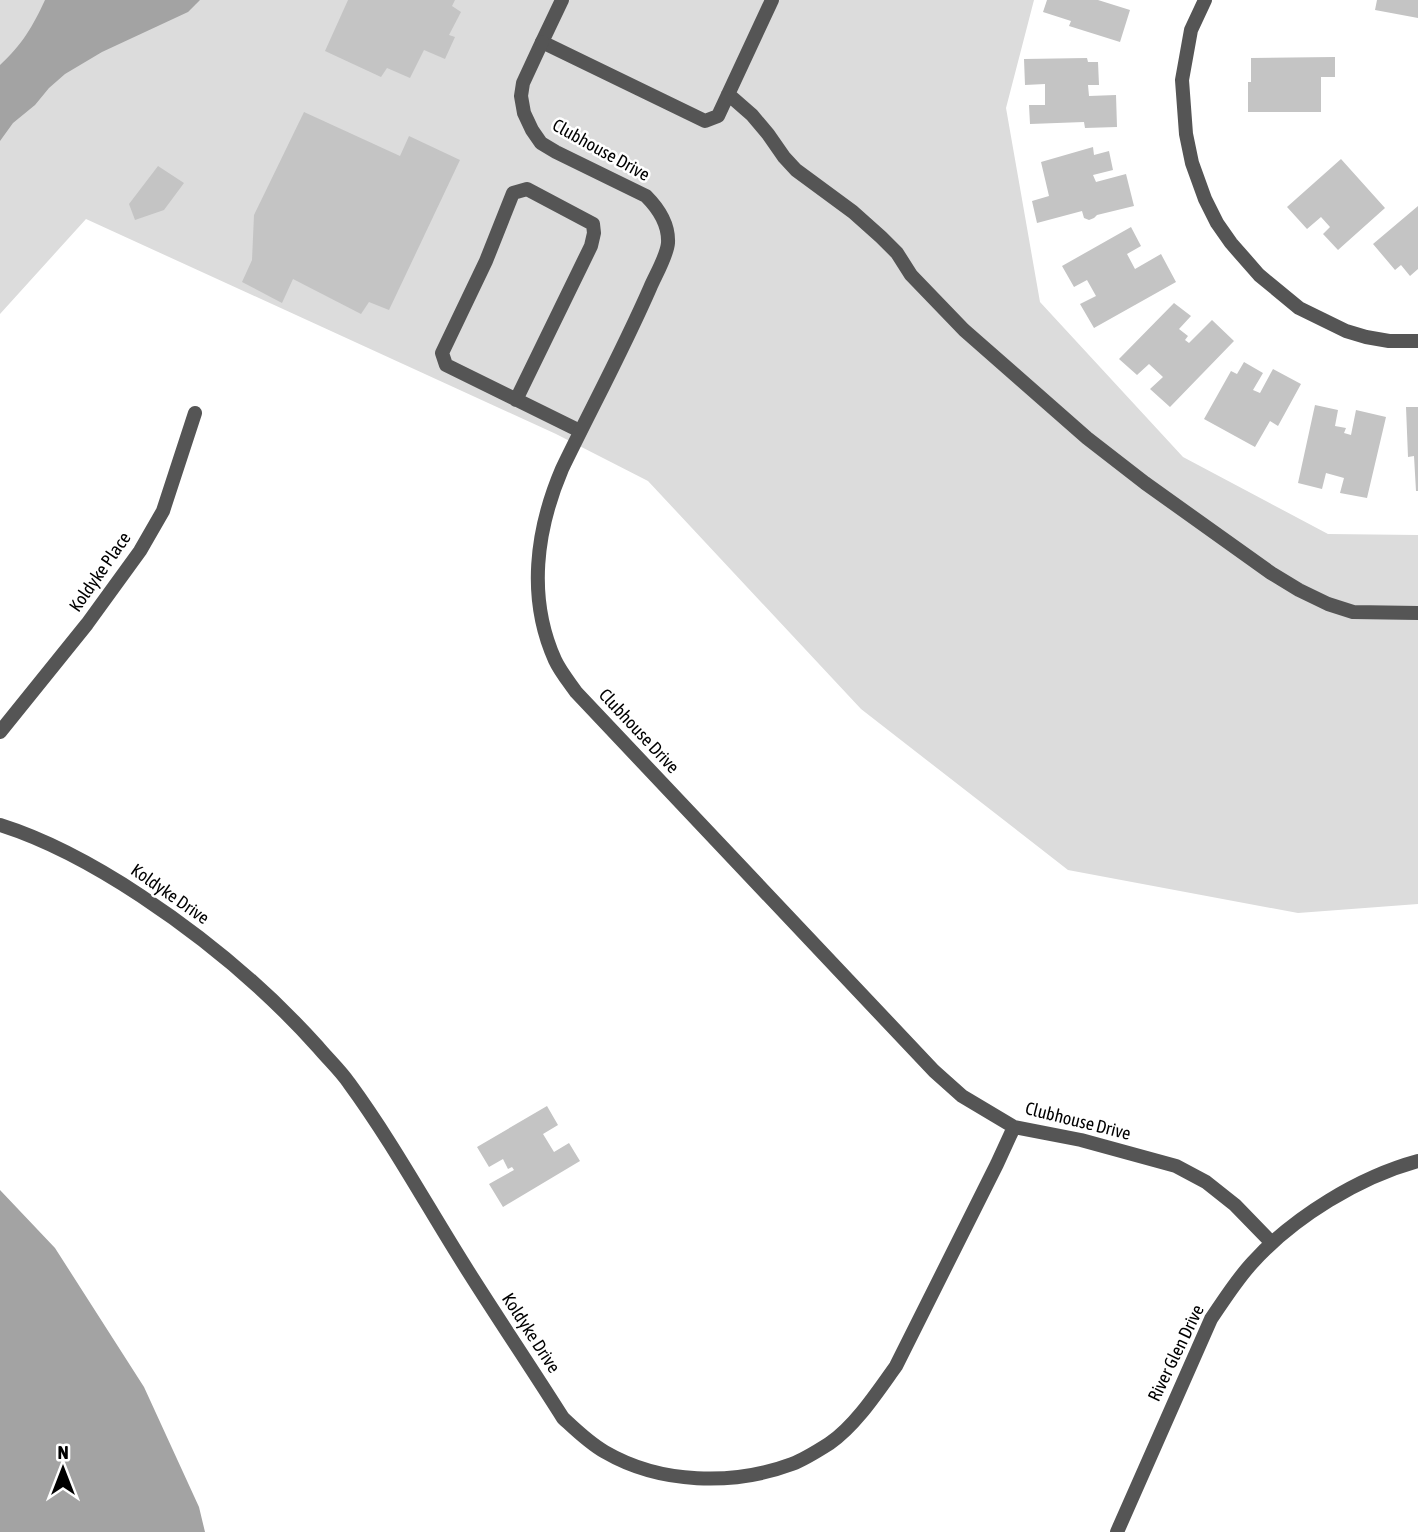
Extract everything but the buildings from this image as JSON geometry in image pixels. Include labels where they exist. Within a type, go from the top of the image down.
[{"type":"street","name":"Clubhouse Drive","points":[[562,0],[523,83],[521,96],[524,113],[541,143],[646,196],[664,220],[668,246],[552,492],[545,515],[537,587],[543,630],[556,663],[576,692],[933,1071],[962,1096],[1014,1127],[1081,1140],[1176,1166],[1206,1182],[1235,1205],[1272,1243]]},
{"type":"street","points":[[542,41],[705,121],[718,116],[772,0]]},
{"type":"street","points":[[1205,0],[1191,30],[1182,80],[1186,134],[1192,163],[1205,200],[1217,223],[1259,275],[1299,308],[1346,331],[1366,337],[1388,341],[1418,341]]},
{"type":"street","points":[[728,94],[752,115],[796,170],[853,212],[881,237],[897,253],[911,275],[964,330],[1087,438],[1145,483],[1271,573],[1328,604],[1353,611],[1418,613]]},
{"type":"street","points":[[516,400],[591,246],[594,233],[593,224],[527,189],[513,193],[486,261],[442,353],[446,365],[516,400],[580,431]]},
{"type":"street","name":"Koldyke Place","points":[[0,732],[87,624],[140,551],[163,511],[195,413]]},
{"type":"street","name":"Koldyke Drive","points":[[0,825],[78,857],[175,918],[245,973],[290,1015],[348,1081],[563,1418],[583,1437],[605,1452],[638,1467],[697,1479],[728,1478],[794,1463],[832,1442],[869,1403],[896,1366],[1014,1127]]},
{"type":"street","name":"River Glen Drive","points":[[1117,1532],[1211,1319],[1252,1262],[1272,1243],[1340,1193],[1368,1179],[1418,1161]]},
{"type":"shaded area","points":[[0,0],[1034,0],[1006,108],[1040,302],[1183,457],[1328,534],[1418,535],[1418,904],[1298,913],[1068,870],[861,709],[648,481],[556,434],[86,219],[0,314]]},
{"type":"shaded area","points":[[45,0],[200,0],[188,12],[102,52],[65,74],[13,123],[0,141],[0,65],[26,35]]},
{"type":"shaded area","points":[[0,1190],[55,1248],[144,1387],[199,1507],[205,1532],[0,1532]]}]
